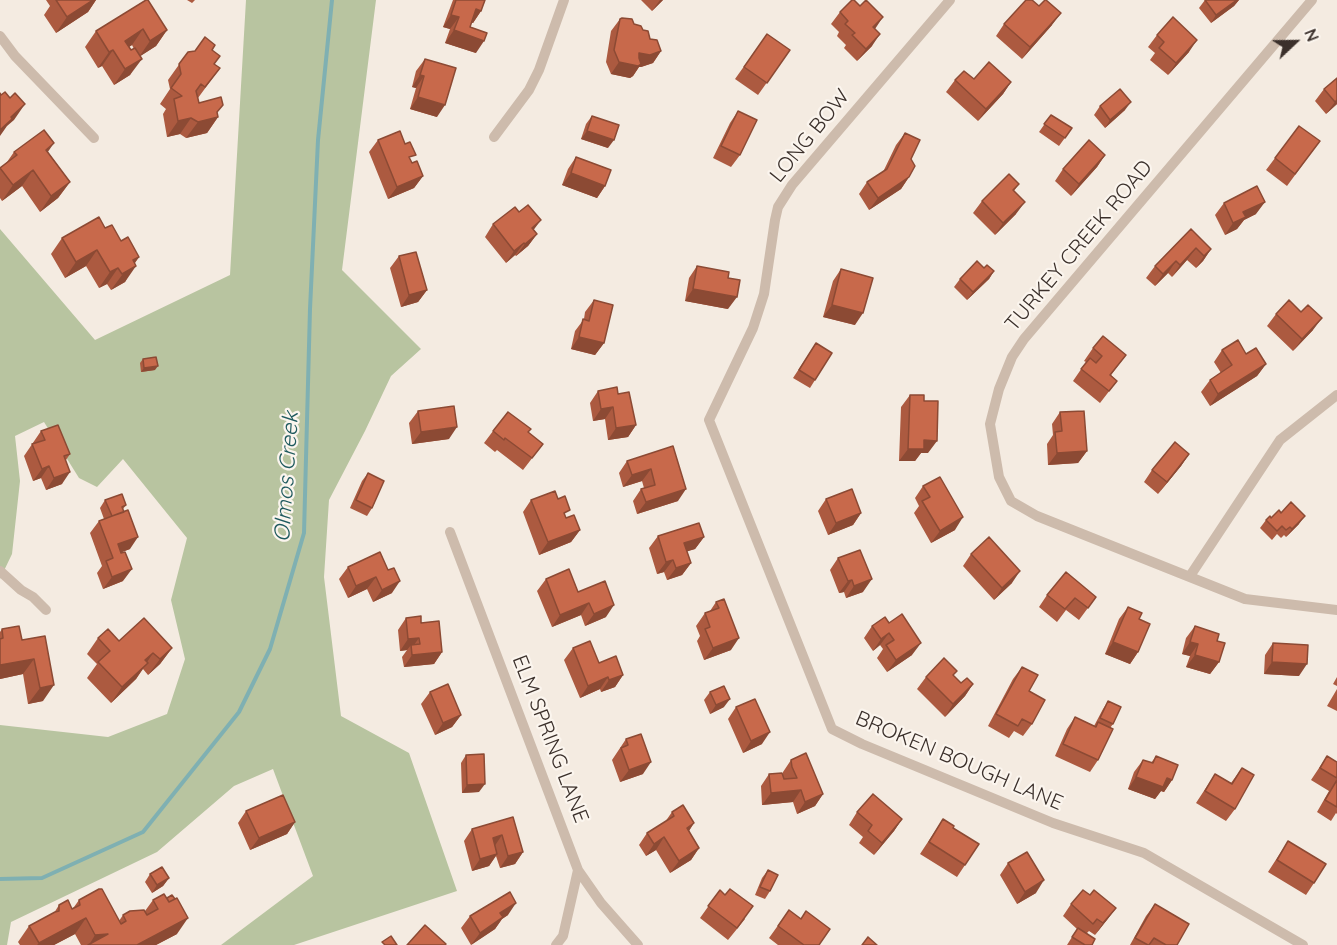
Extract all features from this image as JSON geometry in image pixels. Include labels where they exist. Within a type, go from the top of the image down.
[{"type":"street","points":[[494,136],[528,90],[539,70],[564,0]]},
{"type":"street","name":"TURKEY CREEK ROAD","points":[[1312,0],[1024,339],[1012,357],[999,389],[990,424],[999,477],[1011,501],[1036,516],[1245,599],[1337,610]]},
{"type":"street","name":"LONG BOW","points":[[709,420],[753,328],[764,294],[778,207],[792,185],[943,2]]},
{"type":"street","points":[[0,36],[15,56],[94,138]]},
{"type":"street","points":[[1190,576],[1280,440],[1337,395]]},
{"type":"street","name":"BROKEN BOUGH LANE","points":[[709,420],[832,729],[1053,823],[1144,853],[1303,945]]},
{"type":"street","name":"ELM SPRING LANE","points":[[450,531],[578,870],[601,903],[638,945]]},
{"type":"street","points":[[0,571],[46,610]]},
{"type":"street","points":[[556,945],[563,936],[578,870]]},
{"type":"green space","points":[[246,0],[376,0],[342,270],[421,349],[391,376],[329,500],[324,577],[341,716],[409,753],[457,891],[294,945],[221,945],[313,876],[273,769],[234,786],[157,852],[11,922],[7,945],[0,945],[0,725],[108,737],[167,714],[185,659],[171,600],[187,538],[123,459],[97,487],[79,478],[44,422],[15,436],[20,481],[12,554],[0,579],[0,229],[95,340],[230,275]]},
{"type":"building","points":[[56,0],[93,0],[67,17]]},
{"type":"building","points":[[146,0],[167,30],[150,41],[143,29],[125,41],[131,50],[135,48],[142,59],[125,69],[113,50],[109,52],[96,31]]},
{"type":"building","points":[[456,0],[485,0],[481,11],[476,9],[470,27],[487,33],[484,41],[454,30],[459,17],[451,15]]},
{"type":"building","points":[[852,0],[860,6],[866,0],[883,17],[873,27],[880,34],[866,49],[852,35],[855,33],[845,24],[848,21],[840,12]]},
{"type":"building","points":[[1026,0],[1032,0],[1039,6],[1046,0],[1061,13],[1030,47],[1004,24]]},
{"type":"building","points":[[1205,0],[1237,0],[1216,15]]},
{"type":"building","points":[[1173,17],[1197,40],[1176,63],[1159,48],[1164,42],[1157,35]]},
{"type":"building","points":[[622,18],[632,19],[634,24],[648,31],[650,39],[657,40],[661,51],[650,55],[639,53],[641,64],[638,66],[619,62],[614,50]]},
{"type":"building","points":[[767,34],[790,50],[767,83],[744,67]]},
{"type":"building","points":[[205,37],[215,45],[212,50],[220,56],[214,64],[220,68],[205,87],[201,84],[196,91],[199,103],[221,97],[223,105],[217,112],[218,117],[198,122],[191,118],[178,121],[174,99],[182,96],[171,88],[181,74],[179,64],[188,52],[195,51]]},
{"type":"building","points":[[425,59],[456,68],[445,105],[418,97],[424,76],[420,75]]},
{"type":"building","points":[[989,62],[1011,82],[986,109],[955,80],[964,71],[974,79]]},
{"type":"building","points":[[1337,78],[1337,100],[1335,102],[1324,89]]},
{"type":"building","points":[[1120,89],[1131,102],[1110,120],[1100,106]]},
{"type":"building","points":[[5,92],[10,98],[15,93],[25,104],[0,130],[0,93],[1,95]]},
{"type":"building","points":[[738,111],[757,120],[740,155],[721,146]]},
{"type":"building","points":[[1051,115],[1072,128],[1065,138],[1044,124]]},
{"type":"building","points":[[592,116],[619,125],[614,140],[587,131]]},
{"type":"building","points":[[1299,126],[1320,141],[1295,174],[1275,158]]},
{"type":"building","points":[[44,130],[54,143],[46,150],[70,182],[51,196],[33,170],[13,185],[0,168],[17,155],[14,152]]},
{"type":"building","points":[[400,131],[405,144],[410,142],[416,155],[409,157],[412,163],[417,161],[423,176],[397,187],[378,140]]},
{"type":"building","points":[[905,133],[920,140],[911,159],[915,166],[909,177],[878,198],[867,182],[887,169]]},
{"type":"building","points":[[1089,140],[1105,155],[1079,184],[1063,169]]},
{"type":"building","points":[[576,157],[611,170],[605,186],[571,173]]},
{"type":"building","points":[[1009,174],[1019,184],[1013,190],[1025,202],[1003,223],[982,201]]},
{"type":"building","points":[[1257,186],[1265,202],[1243,212],[1246,217],[1233,223],[1224,203]]},
{"type":"building","points":[[528,205],[541,220],[532,228],[537,234],[514,251],[493,224],[515,207],[519,212]]},
{"type":"building","points":[[99,217],[105,228],[112,225],[121,241],[128,237],[139,257],[133,260],[136,266],[122,274],[118,268],[110,272],[97,250],[76,262],[62,238]]},
{"type":"building","points":[[1191,229],[1211,249],[1204,256],[1196,248],[1180,265],[1176,261],[1163,274],[1155,266]]},
{"type":"building","points":[[416,252],[427,290],[409,295],[399,256]]},
{"type":"building","points":[[977,261],[984,268],[987,265],[994,271],[973,292],[960,279]]},
{"type":"building","points":[[697,266],[729,272],[728,278],[740,280],[737,297],[693,289]]},
{"type":"building","points":[[841,269],[873,278],[863,313],[832,305]]},
{"type":"building","points":[[594,300],[613,305],[604,343],[579,337],[583,319],[589,321]]},
{"type":"building","points":[[1289,300],[1301,312],[1308,305],[1322,318],[1302,339],[1276,314]]},
{"type":"building","points":[[1103,336],[1126,355],[1110,375],[1117,381],[1109,391],[1081,369],[1090,358],[1096,363],[1102,356],[1093,348]]},
{"type":"building","points":[[1238,340],[1246,354],[1256,348],[1266,364],[1218,394],[1210,380],[1232,365],[1222,350]]},
{"type":"building","points":[[816,343],[832,353],[815,380],[799,370]]},
{"type":"building","points":[[156,357],[158,366],[144,368],[143,359]]},
{"type":"building","points":[[617,387],[618,394],[629,392],[636,425],[616,428],[613,407],[601,409],[598,391]]},
{"type":"building","points":[[910,395],[924,395],[924,401],[938,401],[937,441],[924,440],[924,449],[908,449]]},
{"type":"building","points":[[454,406],[457,427],[421,432],[418,411]]},
{"type":"building","points":[[1084,411],[1087,451],[1057,453],[1055,432],[1062,431],[1060,412]]},
{"type":"building","points":[[508,412],[531,429],[528,432],[543,444],[532,458],[493,431]]},
{"type":"building","points":[[58,425],[70,454],[64,456],[70,472],[54,478],[49,466],[42,469],[32,444],[45,440],[41,431]]},
{"type":"building","points":[[1175,442],[1189,454],[1167,482],[1152,470]]},
{"type":"building","points":[[673,446],[686,489],[646,502],[641,489],[655,485],[651,469],[632,475],[627,461]]},
{"type":"building","points":[[368,473],[384,481],[372,508],[356,500]]},
{"type":"building","points":[[940,477],[963,517],[940,531],[922,501],[930,497],[923,486]]},
{"type":"building","points":[[852,489],[861,513],[836,523],[826,499]]},
{"type":"building","points":[[555,491],[558,499],[565,496],[570,510],[564,513],[566,518],[574,515],[580,530],[548,542],[531,500]]},
{"type":"building","points":[[122,494],[126,505],[122,507],[124,512],[112,516],[105,500]]},
{"type":"building","points":[[1291,502],[1305,516],[1292,529],[1290,527],[1286,530],[1282,526],[1277,531],[1266,520],[1279,510],[1281,513]]},
{"type":"building","points":[[128,510],[138,537],[118,544],[121,553],[125,552],[132,569],[112,577],[106,561],[113,558],[99,521]]},
{"type":"building","points":[[699,523],[704,537],[684,543],[691,563],[676,568],[673,560],[666,562],[658,536]]},
{"type":"building","points":[[989,537],[1020,571],[1002,588],[971,554]]},
{"type":"building","points":[[860,550],[872,579],[854,586],[852,580],[848,581],[838,558]]},
{"type":"building","points":[[380,552],[388,570],[394,568],[400,581],[382,590],[376,577],[356,586],[348,567]]},
{"type":"building","points":[[569,569],[578,592],[605,581],[614,605],[594,614],[589,603],[560,615],[546,579]]},
{"type":"building","points":[[1066,572],[1096,597],[1088,608],[1075,598],[1065,609],[1047,595]]},
{"type":"building","points":[[724,599],[739,638],[713,648],[705,629],[710,627],[705,613],[719,608],[716,602]]},
{"type":"building","points":[[1128,607],[1142,613],[1139,619],[1150,624],[1138,652],[1113,642]]},
{"type":"building","points":[[902,614],[921,643],[896,660],[886,645],[894,640],[889,633],[881,639],[872,626],[885,617],[889,623]]},
{"type":"building","points":[[421,616],[421,623],[439,621],[442,652],[412,655],[411,645],[420,644],[419,638],[408,639],[406,618]]},
{"type":"building","points":[[144,618],[172,648],[160,659],[153,653],[145,660],[148,663],[122,687],[98,662],[110,651],[98,638],[108,629],[119,641]]},
{"type":"building","points":[[19,626],[22,640],[45,636],[54,685],[40,688],[34,659],[0,665],[2,629]]},
{"type":"building","points":[[1195,626],[1219,634],[1217,641],[1225,643],[1219,662],[1195,655],[1198,644],[1190,642]]},
{"type":"building","points":[[590,641],[599,663],[616,656],[623,675],[609,680],[608,677],[588,686],[573,648]]},
{"type":"building","points":[[1273,643],[1308,645],[1307,664],[1272,662]]},
{"type":"building","points":[[944,658],[957,671],[953,675],[961,683],[967,678],[973,684],[953,704],[926,677]]},
{"type":"building","points":[[1022,667],[1038,675],[1029,691],[1045,700],[1032,724],[1022,719],[1018,726],[996,714]]},
{"type":"building","points":[[448,684],[461,715],[443,723],[430,692]]},
{"type":"building","points":[[724,686],[730,699],[716,705],[710,692]]},
{"type":"building","points":[[755,699],[770,732],[751,741],[736,707]]},
{"type":"building","points":[[1108,701],[1121,707],[1113,724],[1100,718]]},
{"type":"building","points":[[1075,717],[1096,727],[1098,722],[1113,729],[1098,760],[1063,744]]},
{"type":"building","points":[[641,734],[651,762],[629,770],[621,748],[628,745],[626,739]]},
{"type":"building","points":[[806,753],[823,794],[805,802],[801,790],[771,793],[769,774],[782,773],[784,779],[797,778],[791,760]]},
{"type":"building","points":[[484,754],[485,784],[467,785],[466,755]]},
{"type":"building","points":[[1156,756],[1178,765],[1172,780],[1167,778],[1163,787],[1136,777],[1143,760],[1153,763]]},
{"type":"building","points":[[1327,756],[1337,762],[1337,778],[1320,768]]},
{"type":"building","points":[[1242,768],[1254,775],[1235,809],[1205,791],[1215,774],[1232,784]]},
{"type":"building","points":[[1337,780],[1337,807],[1325,800]]},
{"type":"building","points":[[873,794],[902,819],[882,843],[868,831],[872,825],[857,812]]},
{"type":"building","points":[[283,795],[295,822],[259,838],[246,811]]},
{"type":"building","points":[[683,805],[694,823],[687,828],[699,848],[679,861],[664,837],[654,844],[647,833],[674,816],[672,812]]},
{"type":"building","points":[[513,817],[523,852],[508,856],[502,835],[493,838],[497,854],[480,859],[472,829]]},
{"type":"building","points":[[943,819],[979,844],[965,865],[929,842]]},
{"type":"building","points":[[1288,841],[1326,864],[1314,883],[1277,860]]},
{"type":"building","points":[[1027,852],[1044,880],[1025,892],[1008,863]]},
{"type":"building","points":[[162,867],[169,878],[157,885],[150,874]]},
{"type":"building","points":[[768,870],[778,875],[770,891],[760,887]]},
{"type":"building","points":[[102,889],[121,924],[126,921],[123,915],[130,911],[144,910],[147,915],[158,909],[153,900],[164,894],[169,902],[177,898],[188,918],[137,945],[88,945],[108,934],[95,935],[86,918],[39,943],[29,926],[59,911],[59,905],[68,900],[72,909],[80,905],[79,900]]},
{"type":"building","points":[[730,889],[753,906],[737,928],[708,906],[720,890],[725,895]]},
{"type":"building","points":[[1083,890],[1090,895],[1094,890],[1116,908],[1103,923],[1097,919],[1093,924],[1071,904]]},
{"type":"building","points":[[510,892],[516,903],[500,913],[503,917],[480,933],[470,916]]},
{"type":"building","points":[[172,895],[175,899],[169,902],[167,898]]},
{"type":"building","points":[[1155,904],[1189,924],[1177,945],[1166,945],[1154,938],[1148,945],[1135,938]]},
{"type":"building","points":[[789,910],[801,919],[806,911],[830,929],[819,945],[804,945],[778,926]]},
{"type":"building","points":[[425,925],[446,944],[407,945]]},
{"type":"building","points":[[1078,928],[1095,939],[1092,945],[1085,945],[1072,937]]},
{"type":"building","points":[[391,936],[397,945],[385,945],[382,942]]},
{"type":"building","points":[[868,937],[877,945],[862,945]]},
{"type":"waterway","name":"Olmos Creek","points":[[0,879],[42,878],[143,832],[239,712],[270,649],[304,533],[310,309],[318,140],[332,0]]}]
